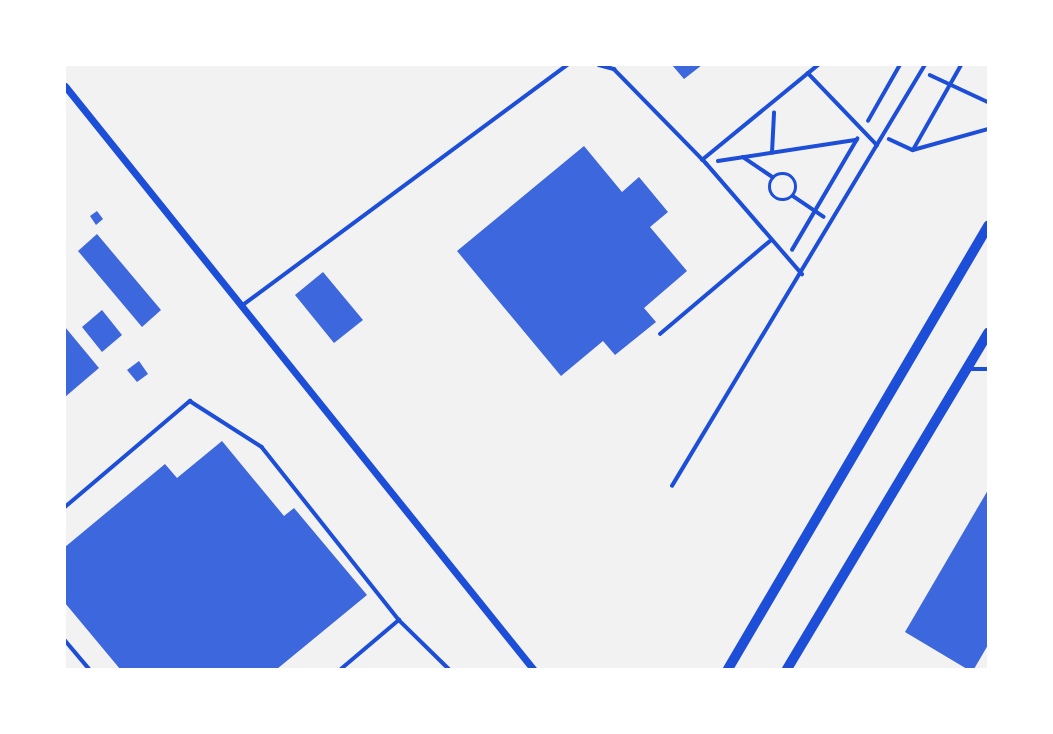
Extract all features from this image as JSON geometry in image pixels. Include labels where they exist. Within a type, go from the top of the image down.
[{"type":"main road","points":[[728,669],[988,226]]},
{"type":"main road","points":[[787,669],[988,332]]},
{"type":"street","points":[[65,86],[533,669]]},
{"type":"lane","points":[[242,306],[567,65]]},
{"type":"lane","points":[[599,65],[614,69],[704,161],[802,275]]},
{"type":"lane","points":[[704,161],[818,65]]},
{"type":"lane","points":[[673,486],[802,275],[925,65]]},
{"type":"lane","points":[[808,73],[878,145]]},
{"type":"lane","points":[[660,334],[771,241]]},
{"type":"lane","points":[[967,369],[988,369]]},
{"type":"lane","points":[[65,507],[190,401],[262,447],[400,620],[449,669]]},
{"type":"lane","points":[[341,669],[400,620]]},
{"type":"lane","points":[[65,640],[89,669]]},
{"type":"path","points":[[787,258],[900,65]]},
{"type":"path","points":[[913,150],[961,65]]},
{"type":"path","points":[[921,71],[988,102]]},
{"type":"path","points":[[772,153],[775,100]]},
{"type":"path","points":[[883,136],[913,150],[988,129]]},
{"type":"path","points":[[704,161],[857,140]]},
{"type":"path","points":[[743,157],[773,177]]},
{"type":"path","points":[[773,177],[779,174],[792,177],[796,183],[793,196]]},
{"type":"path","points":[[773,177],[774,197],[780,200],[793,196]]},
{"type":"path","points":[[793,196],[832,222]]},
{"type":"building","points":[[672,65],[702,65],[684,79]]},
{"type":"building","points":[[584,146],[622,192],[639,177],[668,212],[650,227],[687,271],[644,308],[656,322],[615,355],[603,341],[561,376],[457,251]]},
{"type":"building","points":[[97,211],[103,219],[96,225],[90,216]]},
{"type":"building","points":[[97,234],[161,310],[142,327],[78,251]]},
{"type":"building","points":[[323,272],[363,320],[334,343],[295,295]]},
{"type":"building","points":[[102,310],[122,335],[102,352],[82,327]]},
{"type":"building","points":[[65,327],[99,368],[65,397]]},
{"type":"building","points":[[139,361],[148,374],[137,382],[127,370]]},
{"type":"building","points":[[222,441],[284,516],[294,508],[367,595],[277,669],[120,669],[65,603],[65,547],[165,464],[177,478]]},
{"type":"building","points":[[988,490],[988,645],[974,669],[967,669],[905,632]]}]
